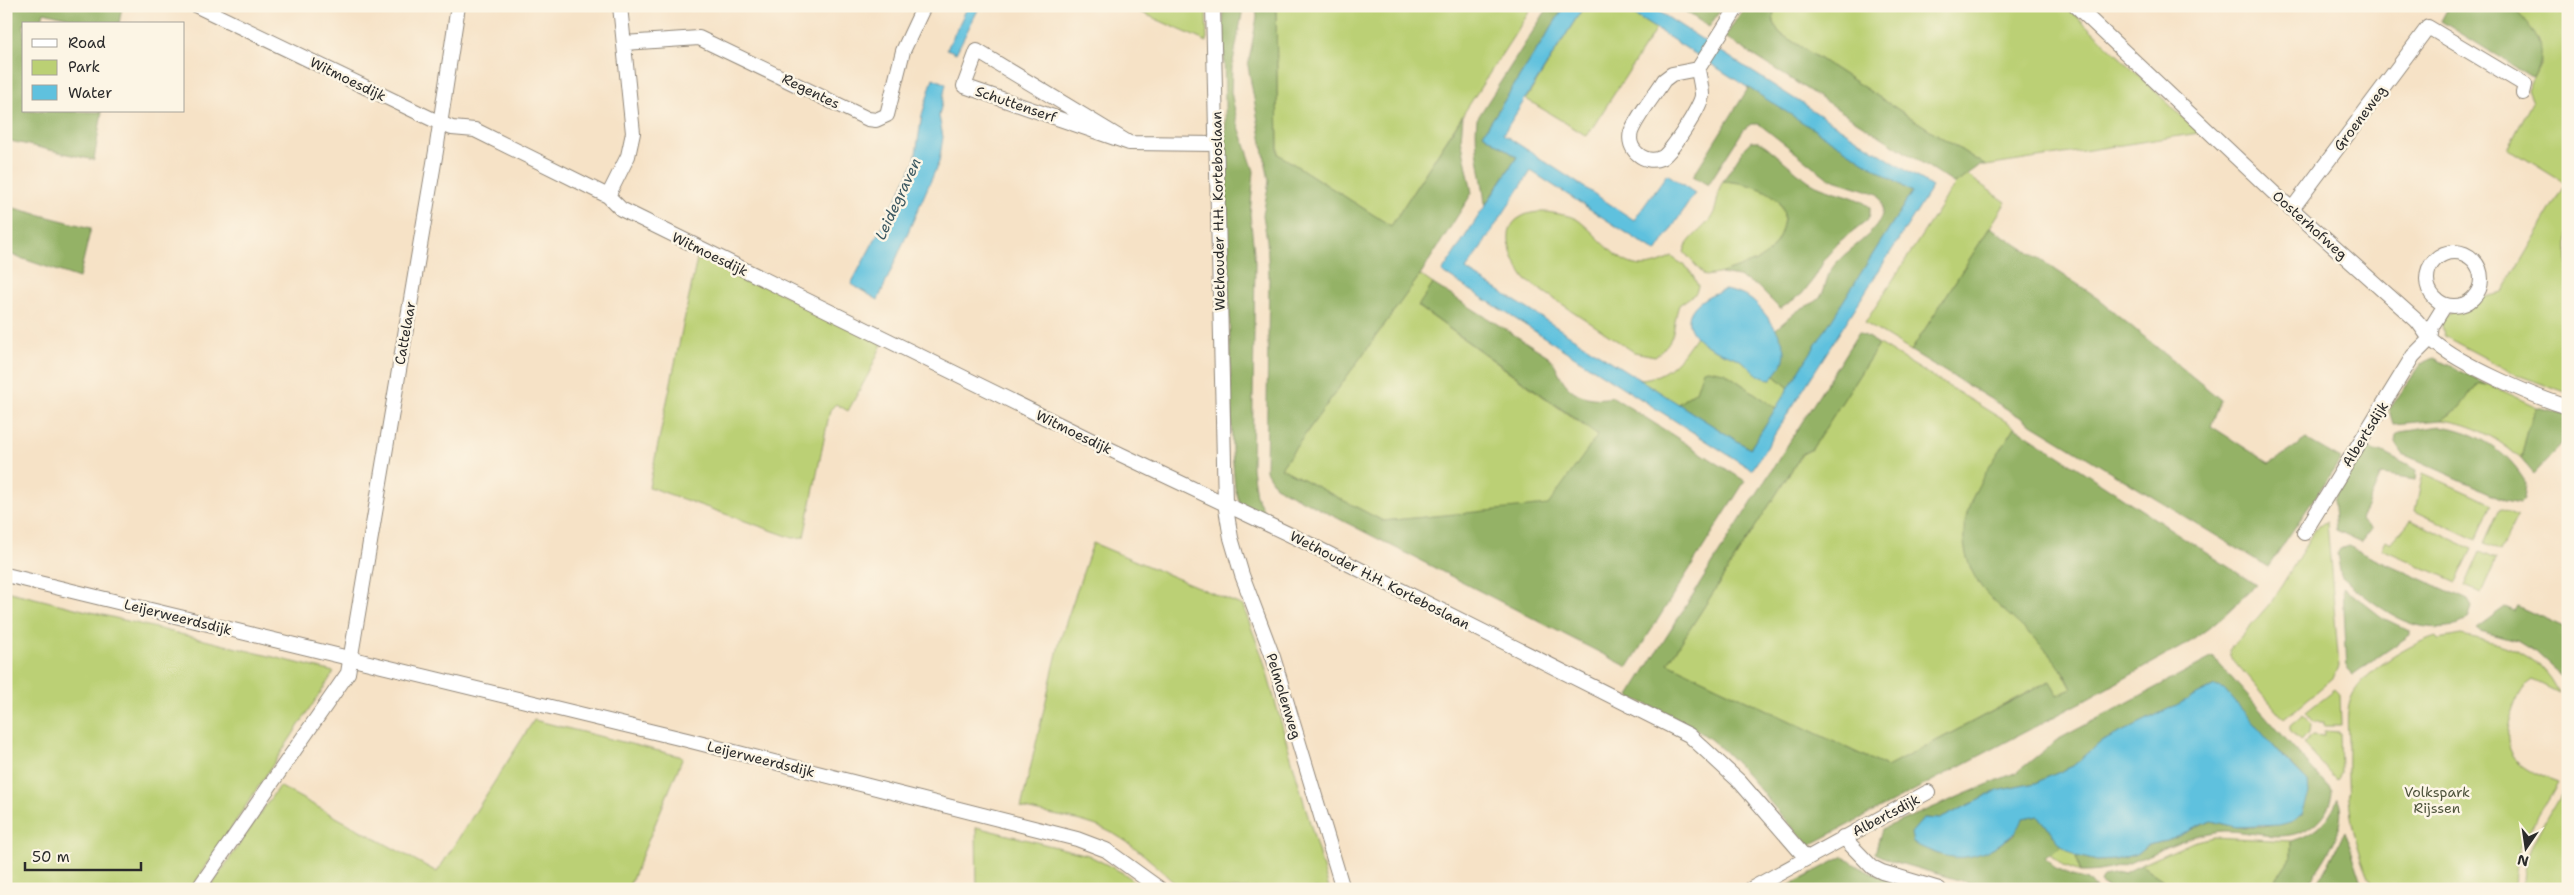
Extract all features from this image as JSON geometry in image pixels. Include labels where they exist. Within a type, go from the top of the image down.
[{"type":"street","name":"Witmoesdijk","points":[[197,6],[221,12],[440,123],[452,128],[475,130],[608,196],[629,214],[1096,443],[1225,503]]},
{"type":"street","name":"Cattelaar","points":[[350,659],[458,6]]},
{"type":"street","points":[[608,196],[628,156],[633,133],[620,6]]},
{"type":"street","name":"Regentes","points":[[624,42],[699,38],[868,119],[876,120],[887,115],[903,50],[924,6]]},
{"type":"street","name":"Wethouder H.H. Korteboslaan","points":[[1213,6],[1225,503],[1689,735],[1740,782],[1805,857]]},
{"type":"street","points":[[1698,68],[1672,74],[1664,80],[1632,131],[1630,143],[1632,149],[1640,156],[1650,159],[1661,159],[1672,150],[1702,96],[1698,68],[1738,6]]},
{"type":"street","name":"Oosterhofweg","points":[[2076,6],[2292,209],[2416,320],[2430,339],[2499,379],[2544,399],[2568,407]]},
{"type":"street","name":"Groeneweg","points":[[2292,209],[2428,27],[2525,85],[2523,93]]},
{"type":"street","name":"Schuttenserf","points":[[1129,142],[977,51],[964,86],[1129,142],[1217,144]]},
{"type":"street","points":[[2430,339],[2432,326],[2444,305]]},
{"type":"street","name":"Albertsdijk","points":[[2304,533],[2414,356],[2430,339]]},
{"type":"street","name":"Pelmolenweg","points":[[1225,503],[1231,538],[1242,575],[1273,657],[1343,889]]},
{"type":"street","name":"Leijerweerdsdijk","points":[[6,575],[687,740],[1077,838],[1106,850],[1160,889]]},
{"type":"street","points":[[198,889],[348,673],[350,659]]},
{"type":"street","name":"Albertsdijk","points":[[1843,837],[1928,792]]},
{"type":"street","points":[[1751,889],[1843,837],[1872,866],[1882,872],[1939,889]]},
{"type":"green space","points":[[6,6],[122,6],[119,22],[86,22],[44,12],[42,22],[22,22],[22,112],[102,112],[94,160],[6,140]]},
{"type":"green space","points":[[1127,6],[1206,6],[1207,42]]},
{"type":"green space","points":[[1223,6],[1241,6],[1242,14],[1232,67],[1231,92],[1237,121],[1254,171],[1250,214],[1255,262],[1252,468],[1256,496],[1267,517],[1240,504],[1235,488],[1232,451]]},
{"type":"green space","points":[[1256,6],[1276,6],[1278,154],[1391,226],[1463,115],[1461,139],[1472,193],[1420,275],[1281,468],[1383,521],[1548,505],[1598,435],[1418,306],[1433,284],[1548,356],[1565,382],[1576,393],[1590,398],[1613,397],[1745,481],[1628,667],[1275,486],[1266,471],[1269,275],[1263,215],[1269,181],[1248,66],[1257,17]]},
{"type":"green space","points":[[1276,6],[1533,6],[1391,226],[1278,154]]},
{"type":"green space","points":[[1549,6],[1565,6],[1483,134],[1517,157],[1485,205],[1477,151],[1477,119]]},
{"type":"green space","points":[[1584,6],[1620,6],[1656,29],[1587,136],[1526,99]]},
{"type":"green space","points":[[1677,6],[1723,6],[1709,27]]},
{"type":"green space","points":[[1745,6],[1775,6],[1774,21],[1776,28],[1781,34],[1986,166],[1979,166],[1955,184],[1725,37]]},
{"type":"green space","points":[[1775,6],[2066,6],[2199,133],[1986,166],[1781,34],[1776,28],[1774,21]]},
{"type":"green space","points":[[2449,6],[2512,6],[2533,31],[2540,47],[2538,66],[2533,78],[2441,21]]},
{"type":"green space","points":[[2512,6],[2568,6],[2568,393],[2513,373],[2444,336],[2441,320],[2455,310],[2470,303],[2502,293],[2566,184],[2508,148],[2532,102],[2527,90],[2540,64],[2539,41]]},
{"type":"green space","points":[[1749,87],[1912,192],[1789,388],[1774,375],[1781,364],[1784,353],[1775,330],[1796,312],[1819,299],[1831,270],[1838,261],[1876,226],[1881,217],[1882,206],[1878,194],[1828,178],[1759,124],[1751,124],[1744,129],[1708,185],[1693,176]]},
{"type":"green space","points":[[1751,141],[1758,141],[1766,146],[1798,173],[1816,185],[1856,199],[1870,207],[1870,215],[1867,220],[1840,241],[1826,257],[1815,277],[1802,294],[1780,309],[1757,286],[1739,277],[1720,274],[1751,263],[1767,254],[1776,242],[1782,228],[1784,216],[1782,206],[1776,198],[1767,192],[1745,184],[1723,181]]},
{"type":"green space","points":[[1967,175],[2006,202],[1911,351],[1865,323],[1955,184]]},
{"type":"green space","points":[[1723,181],[1747,184],[1769,192],[1782,207],[1784,218],[1777,242],[1764,257],[1735,269],[1705,276],[1684,252],[1688,242],[1708,222],[1714,213]]},
{"type":"green space","points":[[6,206],[91,228],[79,278],[6,253]]},
{"type":"green space","points":[[1548,212],[1575,218],[1610,250],[1631,264],[1642,266],[1656,264],[1672,257],[1690,270],[1698,286],[1696,293],[1679,305],[1671,338],[1663,350],[1655,356],[1634,352],[1526,280],[1513,257],[1509,238],[1510,230],[1514,223],[1524,215]]},
{"type":"green space","points":[[1990,227],[2091,293],[2221,400],[2211,426],[2270,464],[2306,439],[2341,459],[2268,567],[1911,351]]},
{"type":"green space","points":[[698,254],[883,342],[869,373],[848,411],[836,404],[830,410],[804,537],[793,538],[649,487]]},
{"type":"green space","points":[[1420,275],[1433,284],[1419,307],[1598,436],[1548,506],[1383,521],[1281,468]]},
{"type":"green space","points":[[1859,332],[1879,344],[1812,449],[1802,454],[1668,663],[1887,767],[2050,681],[2057,695],[2072,689],[2050,654],[1982,588],[1968,560],[1964,540],[1966,520],[1971,501],[1980,482],[2015,427],[2256,585],[2217,622],[2190,642],[2084,701],[1810,845],[1737,764],[1710,739],[1681,721],[1629,696]]},
{"type":"green space","points":[[1696,336],[1706,345],[1742,361],[1761,376],[1771,379],[1774,375],[1789,388],[1776,408],[1724,372],[1699,384],[1696,391],[1678,404],[1639,379],[1649,378],[1666,371],[1685,352]]},
{"type":"green space","points":[[1879,344],[2015,427],[1972,499],[1978,583],[2056,660],[2072,689],[2057,695],[2049,681],[1887,767],[1668,663],[1802,454],[1812,449]]},
{"type":"green space","points":[[2434,358],[2487,384],[2479,383],[2459,408],[2442,420],[2393,424],[2389,410],[2421,364]]},
{"type":"green space","points":[[1703,370],[1724,372],[1776,408],[1750,449],[1678,404],[1696,391]]},
{"type":"green space","points":[[2479,383],[2487,384],[2537,407],[2528,429],[2521,459],[2494,438],[2484,433],[2464,425],[2442,420],[2459,408]]},
{"type":"green space","points":[[2537,407],[2568,415],[2568,438],[2534,474],[2521,459],[2528,429]]},
{"type":"green space","points":[[2441,426],[2479,438],[2501,452],[2526,483],[2524,499],[2520,503],[2505,500],[2403,454],[2395,442],[2396,435],[2400,432]]},
{"type":"green space","points":[[2364,448],[2386,454],[2417,470],[2416,480],[2381,475],[2361,520],[2372,529],[2362,542],[2336,530],[2333,499]]},
{"type":"green space","points":[[2423,473],[2492,504],[2476,540],[2415,511]]},
{"type":"green space","points":[[2500,508],[2517,516],[2500,551],[2484,543]]},
{"type":"green space","points":[[2411,520],[2472,549],[2456,582],[2382,549],[2386,540],[2391,543]]},
{"type":"green space","points":[[2327,522],[2339,667],[2333,678],[2284,719],[2230,656],[2230,649],[2273,600],[2318,525]]},
{"type":"green space","points":[[1093,543],[1243,606],[1262,656],[1329,889],[1180,889],[1144,855],[1115,834],[1084,822],[1021,808],[1060,640]]},
{"type":"green space","points":[[2348,546],[2468,600],[2472,607],[2468,619],[2456,626],[2432,628],[2403,620],[2390,613],[2341,577],[2337,554],[2340,549]]},
{"type":"green space","points":[[2480,552],[2496,559],[2481,593],[2465,586]]},
{"type":"green space","points":[[2343,587],[2383,618],[2410,631],[2410,635],[2352,675],[2347,670]]},
{"type":"green space","points":[[6,591],[334,672],[191,889],[6,889]]},
{"type":"green space","points":[[2517,606],[2568,629],[2568,681],[2538,654],[2517,641],[2480,631],[2476,628],[2505,607],[2514,611]]},
{"type":"green space","name":"Volkspark Rijssen","points":[[2461,635],[2505,646],[2518,652],[2542,668],[2551,679],[2559,693],[2533,680],[2523,690],[2518,697],[2513,711],[2508,739],[2510,749],[2522,765],[2558,782],[2528,833],[2522,847],[2517,860],[2515,889],[2374,889],[2359,851],[2351,818],[2348,783],[2347,724],[2350,700],[2368,676],[2402,651],[2436,636],[2438,639]]},
{"type":"green space","points":[[2213,657],[2332,791],[2326,811],[2310,827],[2298,833],[2277,836],[2235,831],[2214,832],[2180,841],[2115,868],[2080,872],[2077,856],[2097,861],[2115,860],[2136,854],[2147,845],[2167,841],[2211,821],[2236,827],[2264,827],[2291,822],[2302,814],[2308,782],[2215,686],[2102,742],[2073,766],[2035,783],[1997,791],[1940,819],[1924,818],[1913,843],[1938,854],[1993,848],[2014,835],[2023,818],[2038,815],[2062,846],[2045,857],[2054,867],[2072,876],[2088,880],[2096,889],[1990,889],[1892,861],[1875,853],[1882,829],[2017,772],[2057,740]]},
{"type":"green space","points":[[2335,689],[2340,694],[2341,726],[2324,726],[2324,722],[2314,722],[2306,712]]},
{"type":"green space","points":[[2303,715],[2311,724],[2310,733],[2300,741],[2290,730],[2290,726]]},
{"type":"green space","points":[[534,720],[683,757],[628,889],[209,889],[279,786],[437,872]]},
{"type":"green space","points":[[2324,731],[2340,732],[2341,774],[2337,780],[2303,744],[2313,735],[2324,736]]},
{"type":"green space","points":[[2568,779],[2568,889],[2524,889],[2523,876],[2531,847]]},
{"type":"green space","points":[[2338,798],[2341,820],[2338,833],[2318,870],[2304,889],[2269,889],[2291,857],[2291,841],[2307,835],[2320,826],[2326,820]]},
{"type":"green space","points":[[976,827],[1088,855],[1125,874],[1142,889],[977,889]]},
{"type":"green space","points":[[2345,831],[2364,889],[2311,889],[2325,871]]},
{"type":"green space","points":[[2213,837],[2291,841],[2291,857],[2269,889],[2169,889],[2163,880],[2141,865],[2193,842]]},
{"type":"green space","points":[[2062,846],[2077,856],[2080,872],[2064,866],[2049,853]]},
{"type":"green space","points":[[1844,856],[1869,872],[1919,889],[1782,889]]},
{"type":"green space","points":[[2141,865],[2163,880],[2169,889],[2109,889],[2100,883],[2103,877],[2124,873]]},
{"type":"water","points":[[968,6],[980,6],[956,53],[947,49]]},
{"type":"water","points":[[1565,6],[1584,6],[1503,134],[1634,220],[1667,174],[1695,193],[1656,252],[1531,171],[1466,270],[1750,449],[1912,192],[1620,6],[1650,6],[1932,187],[1752,470],[1442,272],[1517,157],[1483,134]]},
{"type":"water","name":"Leidegraven","points":[[933,78],[946,84],[939,116],[943,137],[939,162],[878,300],[851,284],[915,160],[922,115]]},
{"type":"water","points":[[1725,290],[1735,292],[1755,303],[1766,315],[1777,332],[1784,347],[1784,361],[1771,379],[1758,375],[1740,360],[1706,345],[1693,333],[1689,325],[1689,317],[1692,310],[1706,297]]},
{"type":"water","points":[[2215,686],[2224,689],[2282,756],[2308,782],[2309,794],[2302,814],[2291,822],[2279,825],[2236,827],[2211,821],[2167,841],[2147,845],[2136,854],[2115,860],[2097,861],[2077,856],[2062,846],[2038,815],[2023,818],[2018,829],[2013,834],[1980,854],[1959,857],[1948,856],[1937,854],[1913,843],[1911,833],[1924,818],[1940,819],[1997,791],[2035,783],[2073,766],[2101,742]]}]
